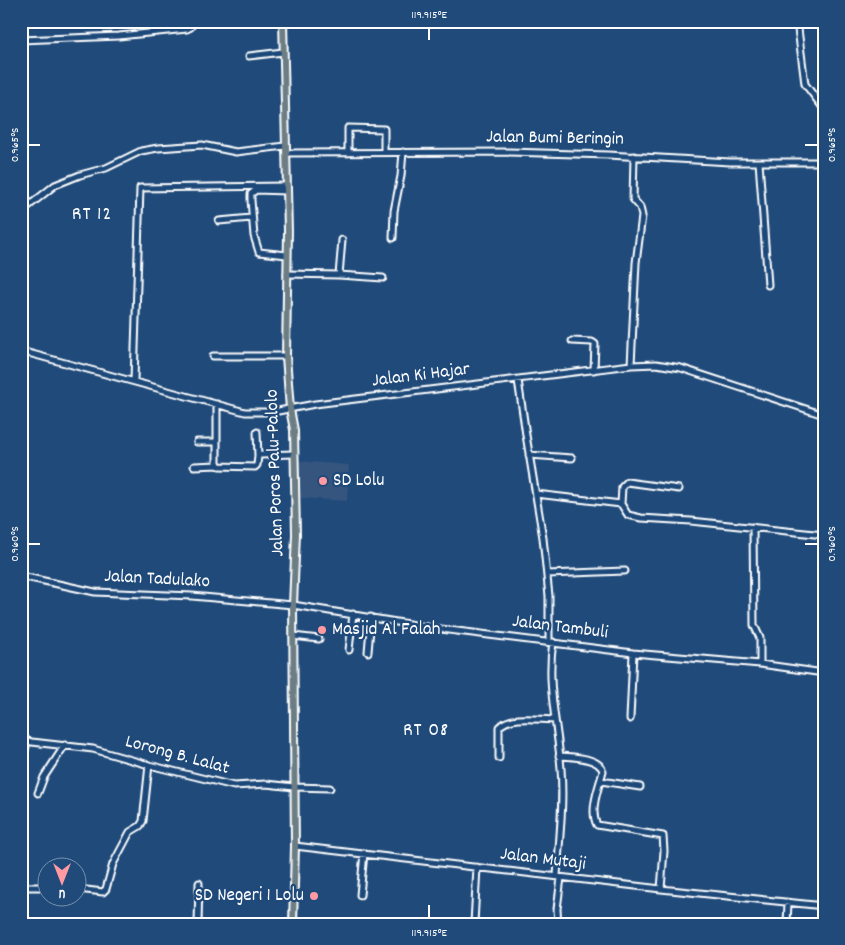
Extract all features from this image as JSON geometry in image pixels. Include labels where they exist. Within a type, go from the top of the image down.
[{"type":"main road","name":"Jalan Poros Palu-Palolo","points":[[283,21],[287,188],[286,356],[290,409],[294,430],[296,534],[293,605],[295,846],[293,924]]},
{"type":"street","points":[[21,40],[119,36],[187,29],[191,27],[191,21]]},
{"type":"street","points":[[797,21],[805,84],[824,109]]},
{"type":"street","points":[[249,56],[283,52]]},
{"type":"street","points":[[348,153],[348,128],[384,129],[384,152]]},
{"type":"street","name":"Jalan Bumi Beringin","points":[[21,212],[55,185],[85,173],[106,168],[142,151],[202,145],[236,152],[285,150],[348,153],[508,152],[760,162],[824,162]]},
{"type":"street","points":[[394,238],[394,211],[401,176],[403,152]]},
{"type":"street","points":[[631,365],[636,263],[642,216],[632,194],[634,156]]},
{"type":"street","points":[[760,162],[768,284]]},
{"type":"street","points":[[134,381],[140,188],[287,188]]},
{"type":"street","points":[[287,188],[254,190],[251,196],[251,218],[256,247],[259,252],[287,255]]},
{"type":"street","points":[[219,221],[251,218]]},
{"type":"street","points":[[339,275],[342,240]]},
{"type":"street","points":[[287,274],[383,278]]},
{"type":"street","points":[[572,341],[592,342],[595,344],[594,370]]},
{"type":"street","name":"Jalan Ki Hajar","points":[[21,351],[250,412],[273,412],[315,404],[631,365],[656,364],[681,368],[824,415]]},
{"type":"street","points":[[213,356],[286,356]]},
{"type":"street","points":[[518,380],[544,538],[547,574],[554,720],[561,772],[558,924]]},
{"type":"street","points":[[217,404],[218,464]]},
{"type":"street","points":[[194,466],[218,464],[222,467],[254,468],[257,465],[258,456],[257,432]]},
{"type":"street","points":[[197,442],[217,442]]},
{"type":"street","points":[[258,456],[263,454],[294,454]]},
{"type":"street","points":[[529,455],[572,458]]},
{"type":"street","points":[[679,489],[627,482],[622,488],[621,504],[626,514],[632,516],[824,535]]},
{"type":"street","points":[[536,494],[621,504]]},
{"type":"street","points":[[753,527],[754,625],[760,638],[760,664]]},
{"type":"street","points":[[547,574],[625,571]]},
{"type":"street","name":"Jalan Tadulako","points":[[21,576],[95,592],[192,596],[293,605]]},
{"type":"street","name":"Jalan Tambuli","points":[[293,605],[433,628],[633,654],[760,664],[824,672]]},
{"type":"street","points":[[349,650],[353,614]]},
{"type":"street","points":[[368,652],[371,617]]},
{"type":"street","points":[[293,636],[319,640]]},
{"type":"street","points":[[630,719],[633,654]]},
{"type":"street","points":[[499,758],[499,727],[503,723],[519,720],[554,720]]},
{"type":"street","points":[[21,733],[27,741],[21,770]]},
{"type":"street","name":"Lorong B. Lalat","points":[[27,741],[93,749],[234,786],[266,784],[330,788]]},
{"type":"street","points":[[38,792],[44,777],[65,745]]},
{"type":"street","points":[[559,756],[581,758],[598,764],[602,768],[603,771],[594,810],[597,825],[664,837],[661,889]]},
{"type":"street","points":[[88,890],[103,892],[106,890],[113,864],[130,832],[140,826],[143,821],[149,765]]},
{"type":"street","points":[[600,781],[640,787]]},
{"type":"street","name":"Jalan Mutaji","points":[[295,846],[364,853],[420,862],[824,906]]},
{"type":"street","points":[[360,895],[364,853]]},
{"type":"street","points":[[474,924],[477,867]]},
{"type":"street","points":[[198,924],[199,882]]},
{"type":"street","points":[[21,887],[38,888]]},
{"type":"street","points":[[787,924],[788,903]]},
{"type":"shaded area","name":"SD Lolu","points":[[299,461],[349,465],[347,501],[299,498]]},
{"type":"place","name":"SD Lolu","points":[[323,481]]},
{"type":"place","name":"Masjid Al Falah","points":[[322,630]]},
{"type":"place","name":"SD Negeri 1 Lolu","points":[[314,896]]},
{"type":"district","name":"RT 12","points":[[92,215]]},
{"type":"district","name":"RT 08","points":[[426,731]]}]
